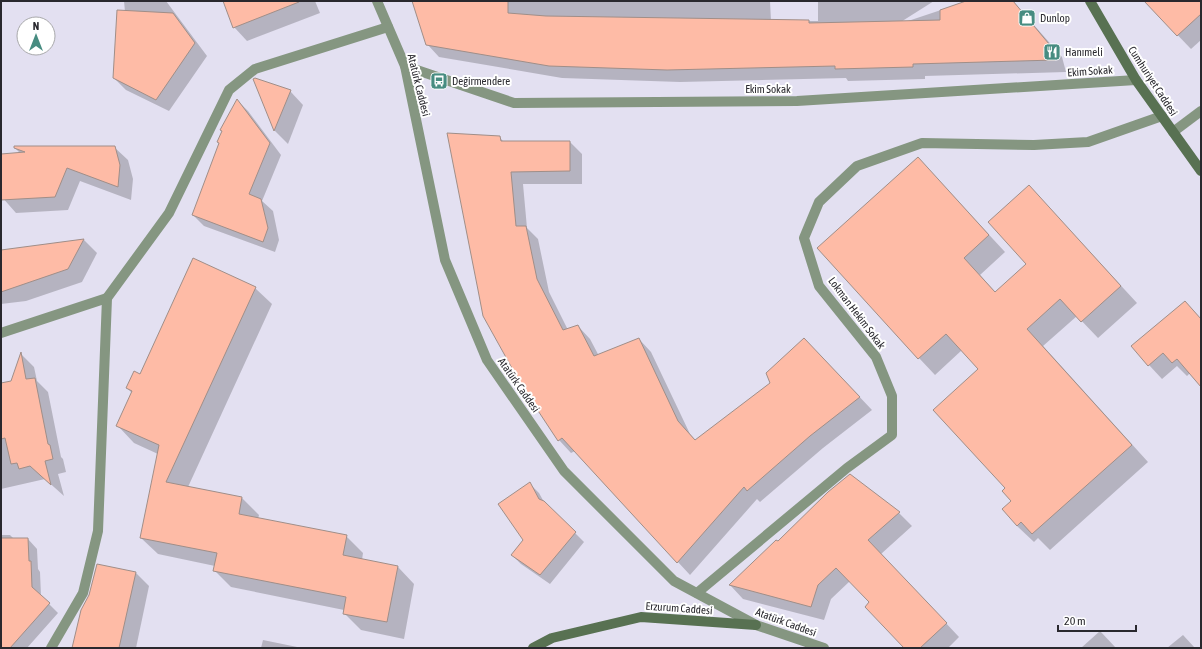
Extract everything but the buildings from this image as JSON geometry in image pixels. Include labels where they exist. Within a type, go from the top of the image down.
[{"type":"main road","name":"Cumhuriyet Caddesi","points":[[1090,1],[1136,80],[1201,171]]},
{"type":"main road","name":"Erzurum Caddesi","points":[[533,648],[552,638],[641,617],[756,625]]},
{"type":"street","name":"Atatürk Caddesi","points":[[378,1],[405,66],[445,260],[487,360],[564,471],[674,581],[756,625],[824,648]]},
{"type":"street","points":[[51,648],[83,593],[98,531],[107,298],[168,213],[228,90],[255,69],[388,27]]},
{"type":"street","name":"Ekim Sokak","points":[[405,66],[514,103],[797,101],[1136,80]]},
{"type":"street","points":[[1173,132],[1201,111]]},
{"type":"street","name":"Lokman Hekim Sokak","points":[[697,593],[847,468],[892,435],[892,396],[876,357],[819,286],[804,238],[819,202],[857,166],[922,143],[1034,145],[1088,142],[1162,116]]},
{"type":"street","points":[[1,333],[107,298]]},
{"type":"place","name":"Dunlop","points":[[1027,18]]},
{"type":"place","name":"Hanımeli","points":[[1052,52]]},
{"type":"place","name":"Değirmendere","points":[[439,81]]}]
